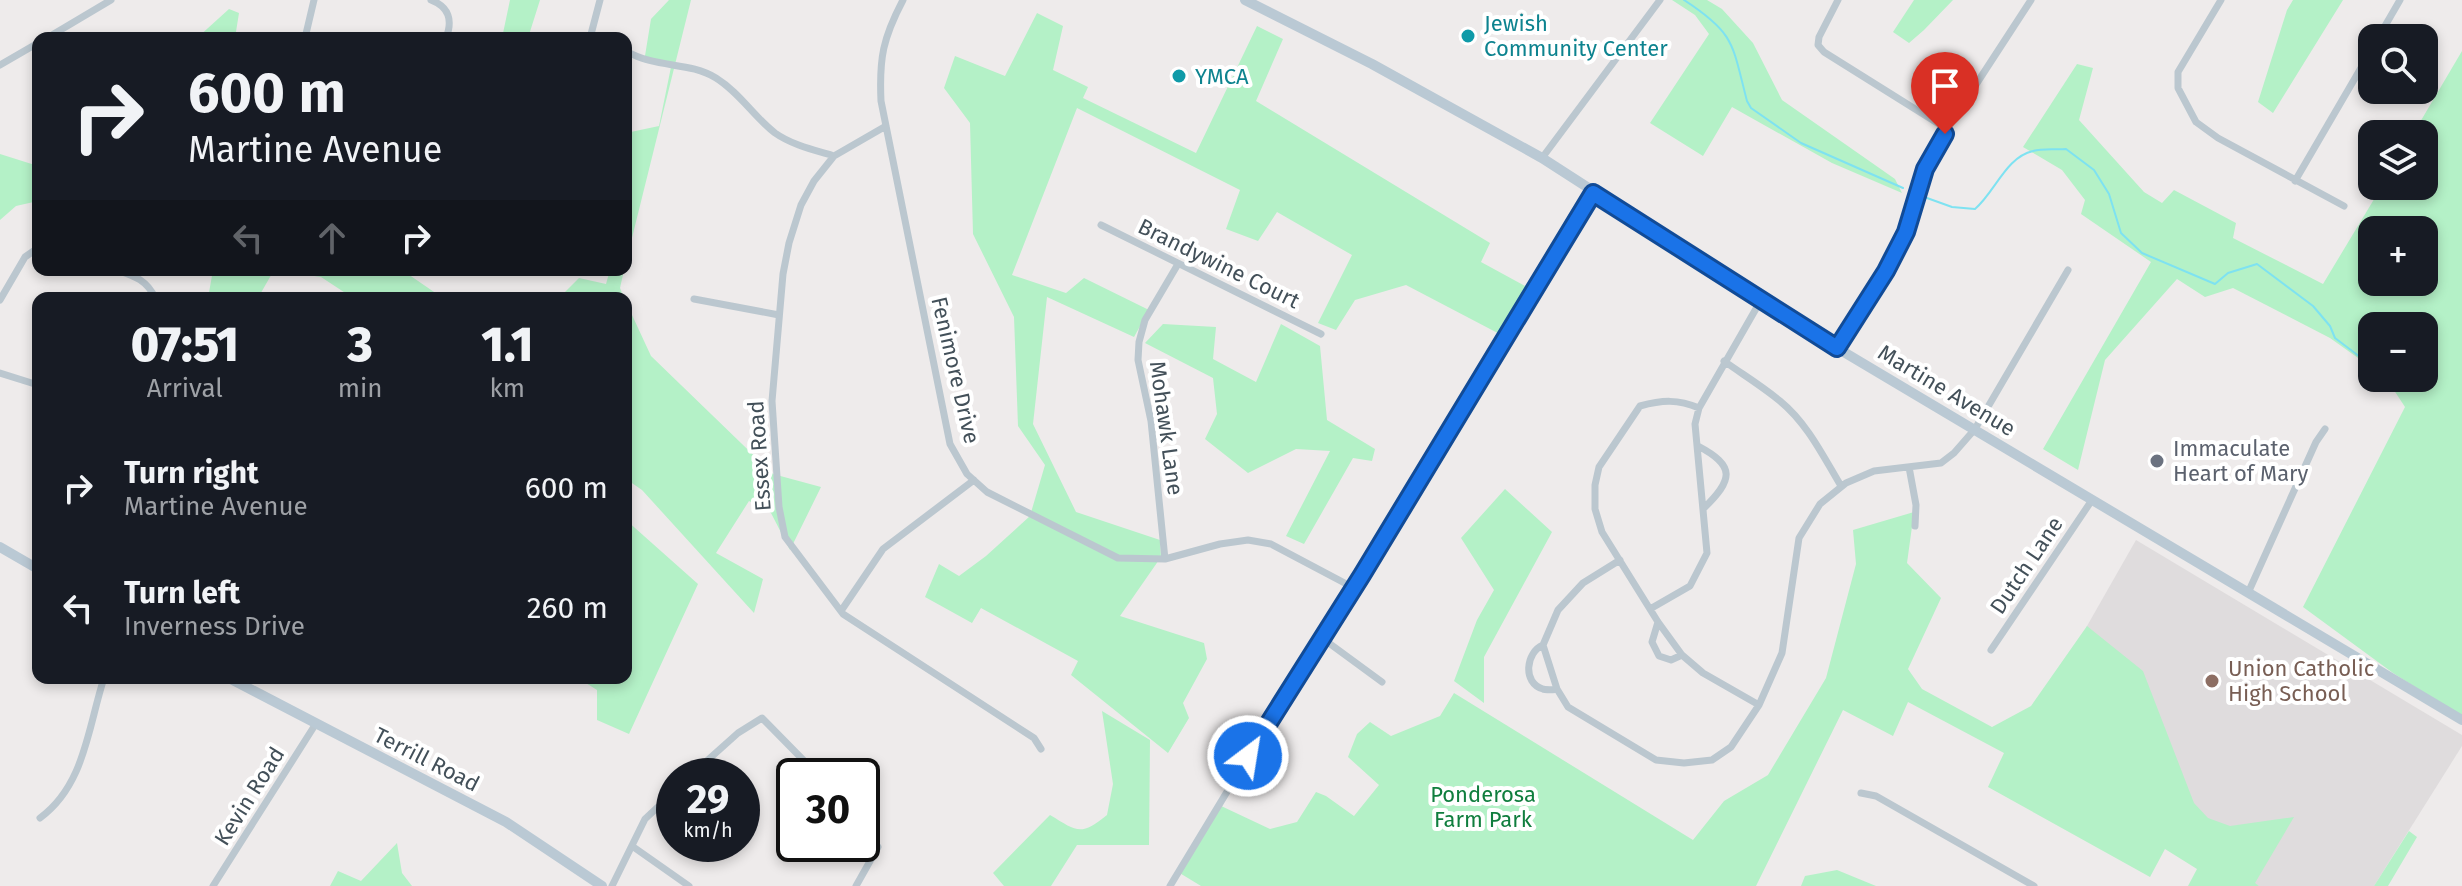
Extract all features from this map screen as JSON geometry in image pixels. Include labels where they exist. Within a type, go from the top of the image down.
[{"type":"main road","name":"Martine Avenue","points":[[1245,0],[1372,64],[1542,158],[1837,348],[2462,720]]},
{"type":"main road","points":[[0,547],[32,566]]},
{"type":"main road","name":"Terrill Road","points":[[240,684],[506,822],[602,886]]},
{"type":"street","points":[[57,32],[111,0]]},
{"type":"street","points":[[306,32],[314,0]]},
{"type":"street","points":[[431,0],[441,5],[449,15],[448,32]]},
{"type":"street","points":[[592,32],[600,0]]},
{"type":"street","name":"Fenimore Drive","points":[[903,0],[887,29],[880,65],[881,101],[950,444],[967,474],[987,492],[1118,558],[1165,559],[1248,540],[1271,544],[1354,588]]},
{"type":"street","points":[[1542,158],[1660,0]]},
{"type":"street","points":[[1838,0],[1818,45],[1824,52],[1947,129]]},
{"type":"street","points":[[1837,348],[1886,271],[1906,232],[1925,169],[1947,129],[2031,0]]},
{"type":"street","points":[[2221,0],[2181,65],[2177,81],[2180,94],[2196,122],[2210,133],[2344,206]]},
{"type":"street","points":[[2386,24],[2400,0]]},
{"type":"street","points":[[0,65],[32,46]]},
{"type":"street","points":[[632,54],[657,65],[681,66],[715,77],[744,100],[774,132],[793,143],[834,156]]},
{"type":"street","points":[[2295,181],[2358,73]]},
{"type":"street","name":"Essex Road","points":[[886,126],[834,156],[814,181],[801,205],[789,243],[772,401],[779,507],[785,537],[841,611],[1034,738],[1041,749]]},
{"type":"street","points":[[1170,886],[1593,193]]},
{"type":"street","name":"Brandywine Court","points":[[1101,225],[1321,334]]},
{"type":"street","points":[[0,300],[25,257],[32,252]]},
{"type":"street","name":"Mohawk Lane","points":[[1165,559],[1151,421],[1138,360],[1145,320],[1178,264]]},
{"type":"street","points":[[1620,560],[1583,583],[1558,610],[1543,645],[1557,689],[1568,707],[1656,760],[1684,763],[1712,760],[1731,747],[1759,705],[1782,653],[1799,538],[1820,504],[1841,486],[1874,471],[1941,463],[1974,430],[2068,270]]},
{"type":"street","points":[[131,276],[145,282],[151,292]]},
{"type":"street","points":[[694,299],[779,315]]},
{"type":"street","points":[[1650,609],[1690,586],[1707,553],[1695,424],[1699,408],[1724,361],[1761,300]]},
{"type":"street","points":[[1724,361],[1792,413],[1814,440],[1841,486]]},
{"type":"street","points":[[0,373],[32,383]]},
{"type":"street","points":[[1699,408],[1682,401],[1660,400],[1640,406],[1599,467],[1595,509],[1602,532],[1682,655],[1703,673],[1759,705]]},
{"type":"street","points":[[2248,593],[2316,442],[2325,429]]},
{"type":"street","points":[[1698,446],[1717,456],[1726,466],[1727,474],[1721,491],[1704,508]]},
{"type":"street","points":[[1909,467],[1915,497],[1915,526]]},
{"type":"street","points":[[841,611],[883,549],[974,480]]},
{"type":"street","name":"Dutch Lane","points":[[1991,650],[2092,500]]},
{"type":"street","points":[[1658,622],[1652,642],[1659,656],[1671,660],[1682,655]]},
{"type":"street","points":[[1322,638],[1382,682]]},
{"type":"street","points":[[1543,645],[1536,648],[1529,659],[1529,673],[1536,685],[1544,690],[1557,689]]},
{"type":"street","points":[[40,818],[49,811],[76,772],[86,748],[102,684]]},
{"type":"street","points":[[711,758],[738,733],[762,718],[801,758]]},
{"type":"street","name":"Kevin Road","points":[[213,886],[315,725]]},
{"type":"street","points":[[1861,793],[1876,796],[2034,886]]},
{"type":"street","points":[[612,886],[645,819],[656,809]]},
{"type":"street","points":[[632,846],[689,886]]},
{"type":"street","points":[[856,886],[870,862]]},
{"type":"shaded area","name":"Union Catholic High School","points":[[2136,540],[2462,735],[2462,746],[2374,886],[2259,886],[2023,770],[2087,626]]},
{"type":"green space","points":[[510,0],[540,0],[530,32],[503,32]]},
{"type":"green space","points":[[669,0],[691,0],[632,238],[632,132],[659,126],[671,67],[644,62],[651,19]]},
{"type":"green space","points":[[1672,0],[1707,0],[1722,9],[1753,43],[1782,100],[1895,179],[1902,193],[1832,163],[1732,107],[1703,156],[1650,123],[1709,34],[1695,15]]},
{"type":"green space","points":[[1914,0],[1953,0],[1909,43],[1893,32]]},
{"type":"green space","points":[[2293,0],[2343,0],[2273,113],[2258,102],[2287,10]]},
{"type":"green space","points":[[229,9],[239,13],[236,32],[204,32]]},
{"type":"green space","points":[[1037,13],[1063,26],[1053,70],[1088,87],[1083,98],[1196,153],[1257,26],[1283,39],[1256,101],[1490,243],[1481,262],[1540,294],[1511,340],[1406,285],[1355,300],[1336,330],[1318,323],[1352,255],[1277,212],[1258,241],[1226,229],[1240,190],[1077,108],[1012,275],[1066,293],[1084,278],[1149,310],[1134,337],[1047,297],[1033,424],[1076,512],[1160,540],[1161,557],[1120,616],[1204,643],[1207,659],[1183,703],[1189,718],[1168,753],[1071,675],[1078,661],[981,608],[972,623],[925,597],[939,564],[959,576],[1030,516],[1045,465],[1018,426],[1014,317],[973,234],[970,123],[944,88],[955,56],[1005,76]]},
{"type":"green space","points":[[2462,51],[2462,717],[2393,673],[2303,607],[2405,407],[2395,392],[2438,392],[2438,312],[2358,312],[2358,358],[2330,338],[2233,288],[2205,297],[2177,279],[2105,360],[2078,470],[2043,449],[2151,262],[2081,214],[2085,200],[2062,170],[2023,147],[2077,64],[2093,68],[2079,120],[2144,192],[2162,203],[2174,190],[2236,223],[2233,238],[2323,284],[2358,226],[2358,296],[2438,296],[2438,216],[2364,216],[2374,200],[2438,200],[2438,120],[2421,120],[2431,104],[2438,104],[2438,92]]},
{"type":"green space","points":[[0,154],[32,164],[32,202],[16,206],[0,220]]},
{"type":"green space","points":[[212,276],[271,276],[261,292],[209,292]]},
{"type":"green space","points":[[314,276],[411,276],[434,292],[344,292]]},
{"type":"green space","points":[[608,276],[623,276],[622,292],[565,292],[579,278],[606,284]]},
{"type":"green space","points":[[632,315],[651,356],[773,474],[821,487],[790,550],[771,513],[749,501],[716,553],[763,579],[754,613],[642,490],[632,483]]},
{"type":"green space","points":[[1163,324],[1216,327],[1213,359],[1256,382],[1281,324],[1320,346],[1327,420],[1375,449],[1372,461],[1353,458],[1304,544],[1286,536],[1330,451],[1296,449],[1248,473],[1205,439],[1217,414],[1213,378],[1145,343]]},
{"type":"green space","points":[[1505,489],[1552,532],[1484,657],[1484,703],[1454,681],[1477,620],[1494,590],[1461,538]]},
{"type":"green space","name":"Ponderosa Farm Park","points":[[1914,512],[1907,563],[1941,598],[1908,669],[1922,689],[1992,727],[2031,706],[2087,626],[2143,671],[2194,803],[2208,818],[2230,826],[2294,817],[2255,883],[2259,886],[2188,886],[2197,869],[2165,849],[2150,877],[1988,787],[2004,753],[1908,702],[1893,736],[1843,710],[1756,886],[1201,886],[1178,872],[1219,805],[1270,829],[1297,822],[1316,792],[1354,816],[1379,785],[1348,757],[1357,734],[1370,722],[1391,736],[1440,716],[1454,693],[1693,840],[1724,801],[1768,775],[1826,678],[1856,564],[1853,530]]},
{"type":"green space","points":[[632,525],[698,584],[629,734],[597,720],[597,690],[588,684],[632,684]]},
{"type":"green space","points":[[1102,711],[1150,740],[1149,845],[1077,845],[1051,886],[1004,886],[993,873],[1050,815],[1073,828],[1084,829],[1107,815],[1113,784]]},
{"type":"green space","points":[[2409,831],[2417,837],[2388,886],[2374,886]]},
{"type":"green space","points":[[397,843],[402,873],[412,886],[330,886],[338,871],[361,881]]},
{"type":"green space","points":[[1837,870],[1876,886],[1801,886],[1805,876]]},
{"type":"waterway","points":[[1684,0],[1723,32],[1734,53],[1751,108],[1801,143],[1903,188]]},
{"type":"waterway","points":[[1927,198],[1952,207],[1975,209],[2015,160],[2037,150],[2066,149],[2094,170],[2109,194],[2121,233],[2142,253],[2215,284],[2228,273],[2257,264],[2313,306],[2330,326],[2335,338],[2358,355]]},
{"type":"place","name":"Jewish Community Center","points":[[1468,36]]},
{"type":"place","name":"YMCA","points":[[1179,76]]},
{"type":"place","name":"Immaculate Heart of Mary","points":[[2157,461]]},
{"type":"place","name":"Union Catholic High School","points":[[2212,681]]},
{"type":"route","points":[[1248,756],[1362,575],[1593,193],[1837,348],[1886,271],[1906,232],[1925,169],[1945,134]]}]
